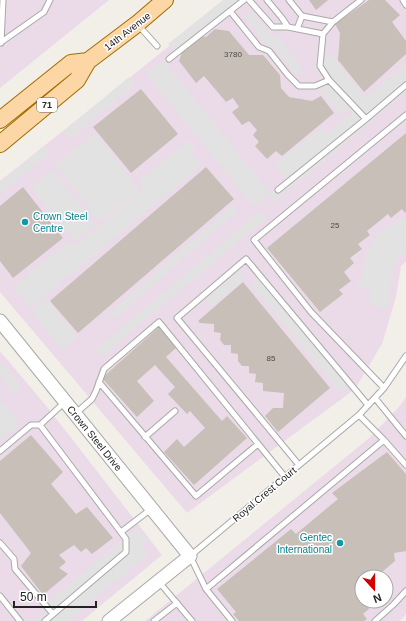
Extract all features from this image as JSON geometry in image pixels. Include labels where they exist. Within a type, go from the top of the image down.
[{"type":"main road","name":"14th Avenue","points":[[0,144],[77,80],[88,60],[137,24],[165,0]]},
{"type":"main road","name":"14th Avenue","points":[[0,120],[71,63],[88,60]]},
{"type":"street","name":"Crown Steel Drive","points":[[0,321],[190,556]]},
{"type":"street","name":"Royal Crest Court","points":[[109,621],[190,556]]},
{"type":"lane","points":[[0,43],[4,0]]},
{"type":"lane","points":[[0,43],[44,12],[50,0]]},
{"type":"lane","points":[[169,59],[244,0]]},
{"type":"lane","points":[[249,0],[273,27],[288,27],[323,34]]},
{"type":"lane","points":[[267,0],[288,27]]},
{"type":"lane","points":[[289,0],[302,16],[333,22]]},
{"type":"lane","points":[[361,0],[333,22],[323,34],[320,66],[329,80],[366,119]]},
{"type":"lane","points":[[403,0],[406,5]]},
{"type":"lane","points":[[230,11],[259,47],[269,51],[299,86],[316,86],[329,80]]},
{"type":"lane","points":[[297,29],[302,16]]},
{"type":"lane","points":[[137,24],[157,46]]},
{"type":"lane","points":[[278,190],[406,85]]},
{"type":"lane","points":[[384,388],[311,312],[254,240],[406,115]]},
{"type":"lane","points":[[299,465],[177,318],[188,308],[246,259],[368,405]]},
{"type":"lane","points":[[75,414],[92,399],[104,369],[159,322],[285,476]]},
{"type":"lane","name":"Royal Crest Court","points":[[190,556],[359,415],[384,388],[406,356]]},
{"type":"lane","points":[[99,382],[196,496],[258,444]]},
{"type":"lane","points":[[375,398],[406,436]]},
{"type":"lane","points":[[40,426],[65,402]]},
{"type":"lane","points":[[145,437],[175,411]]},
{"type":"lane","points":[[359,415],[406,465]]},
{"type":"lane","points":[[0,451],[31,425],[40,426],[126,539],[126,552],[45,621]]},
{"type":"lane","points":[[206,588],[384,440]]},
{"type":"lane","points":[[121,532],[152,508]]},
{"type":"lane","points":[[0,543],[14,559],[15,570],[53,614]]},
{"type":"lane","points":[[190,556],[206,588],[232,621]]},
{"type":"lane","points":[[159,581],[192,621]]},
{"type":"lane","points":[[375,621],[393,605],[406,590]]},
{"type":"lane","points":[[0,596],[20,621]]},
{"type":"lane","points":[[154,621],[177,603]]},
{"type":"shaded area","points":[[0,0],[109,0],[0,88]]},
{"type":"shaded area","points":[[223,0],[239,1],[175,52],[168,44]]},
{"type":"shaded area","points":[[227,0],[406,0],[406,262],[401,266],[396,297],[382,344],[355,389],[187,513],[0,292],[0,181]]},
{"type":"shaded area","points":[[252,11],[272,38],[277,35],[303,70],[296,75],[272,44],[268,47],[245,17]]},
{"type":"shaded area","points":[[330,53],[365,98],[406,63],[406,92],[274,202],[268,195],[254,207],[146,74],[163,60],[270,193],[286,179],[274,165],[321,128],[327,133],[352,113],[348,108],[340,115],[319,88],[327,81],[314,67]]},
{"type":"shaded area","points":[[129,77],[135,85],[70,139],[64,131]]},
{"type":"shaded area","points":[[95,134],[140,191],[100,222],[55,165]]},
{"type":"shaded area","points":[[189,141],[195,148],[190,152],[201,166],[30,308],[13,287],[70,241],[74,247],[144,189],[138,181]]},
{"type":"shaded area","points":[[44,146],[50,153],[0,194],[0,183]]},
{"type":"shaded area","points":[[53,170],[96,225],[74,241],[31,187]]},
{"type":"shaded area","points":[[233,205],[238,211],[112,321],[107,315]]},
{"type":"shaded area","points":[[261,211],[267,218],[101,357],[95,350]]},
{"type":"shaded area","points":[[406,218],[406,251],[397,259],[391,275],[389,308],[370,305],[370,289],[358,288],[368,250],[378,233],[397,221]]},
{"type":"shaded area","points":[[239,271],[245,278],[212,306],[206,299]]},
{"type":"shaded area","points":[[258,279],[348,387],[341,393],[251,285]]},
{"type":"shaded area","points":[[46,298],[78,337],[63,350],[31,311]]},
{"type":"shaded area","points":[[0,351],[48,408],[162,555],[82,621],[0,621]]},
{"type":"shaded area","points":[[0,361],[22,388],[15,394],[0,376]]},
{"type":"shaded area","name":"Gentec International","points":[[406,397],[406,614],[400,621],[145,621],[368,439],[398,408]]},
{"type":"shaded area","points":[[3,402],[20,424],[0,440],[0,404]]},
{"type":"shaded area","points":[[137,528],[148,541],[141,547],[147,555],[68,621],[35,621],[45,613],[41,608]]},
{"type":"building","points":[[309,0],[328,0],[316,10]]},
{"type":"building","points":[[369,0],[385,0],[400,15],[392,22],[406,41],[406,54],[364,92],[338,60],[340,33],[335,24]]},
{"type":"building","points":[[215,29],[229,31],[249,55],[263,55],[280,75],[281,88],[289,97],[312,101],[321,96],[334,113],[282,156],[276,151],[267,159],[255,146],[259,142],[253,135],[257,130],[249,121],[242,125],[232,112],[239,107],[233,98],[226,102],[204,76],[196,83],[179,61],[182,52],[200,36],[206,37]]},
{"type":"building","points":[[141,89],[178,134],[131,173],[93,127]]},
{"type":"building","points":[[406,133],[406,211],[405,213],[402,209],[391,218],[388,214],[367,231],[370,235],[358,244],[362,249],[350,258],[354,263],[344,272],[351,281],[339,290],[343,294],[320,312],[267,248]]},
{"type":"building","points":[[206,167],[234,199],[78,333],[50,301]]},
{"type":"building","name":"Crown Steel Centre","points":[[23,187],[63,238],[13,278],[0,261],[0,206]]},
{"type":"building","points":[[243,282],[330,388],[278,432],[265,416],[273,408],[283,408],[284,393],[263,391],[263,383],[255,382],[256,374],[249,373],[249,366],[242,366],[238,361],[238,354],[231,353],[231,345],[224,345],[220,340],[221,333],[214,332],[214,324],[200,323],[198,321]]},
{"type":"building","points":[[159,327],[177,347],[166,357],[222,421],[227,416],[247,438],[194,485],[164,452],[177,439],[184,447],[205,428],[190,411],[187,414],[168,394],[175,387],[155,365],[137,381],[154,401],[137,417],[102,378]]},
{"type":"building","points":[[31,435],[63,472],[51,484],[76,514],[87,507],[113,538],[92,554],[86,548],[81,552],[74,545],[59,555],[66,562],[59,568],[68,574],[43,595],[21,566],[31,553],[0,513],[0,461]]},
{"type":"building","name":"Gentec International","points":[[387,452],[406,474],[406,551],[394,553],[395,561],[386,569],[354,569],[354,609],[369,609],[363,614],[367,619],[364,621],[239,621],[233,614],[236,612],[217,589],[291,529],[296,534],[338,499],[332,493]]},
{"type":"place","name":"Crown Steel Centre","points":[[25,222]]},
{"type":"place","name":"Gentec International","points":[[340,543]]}]
